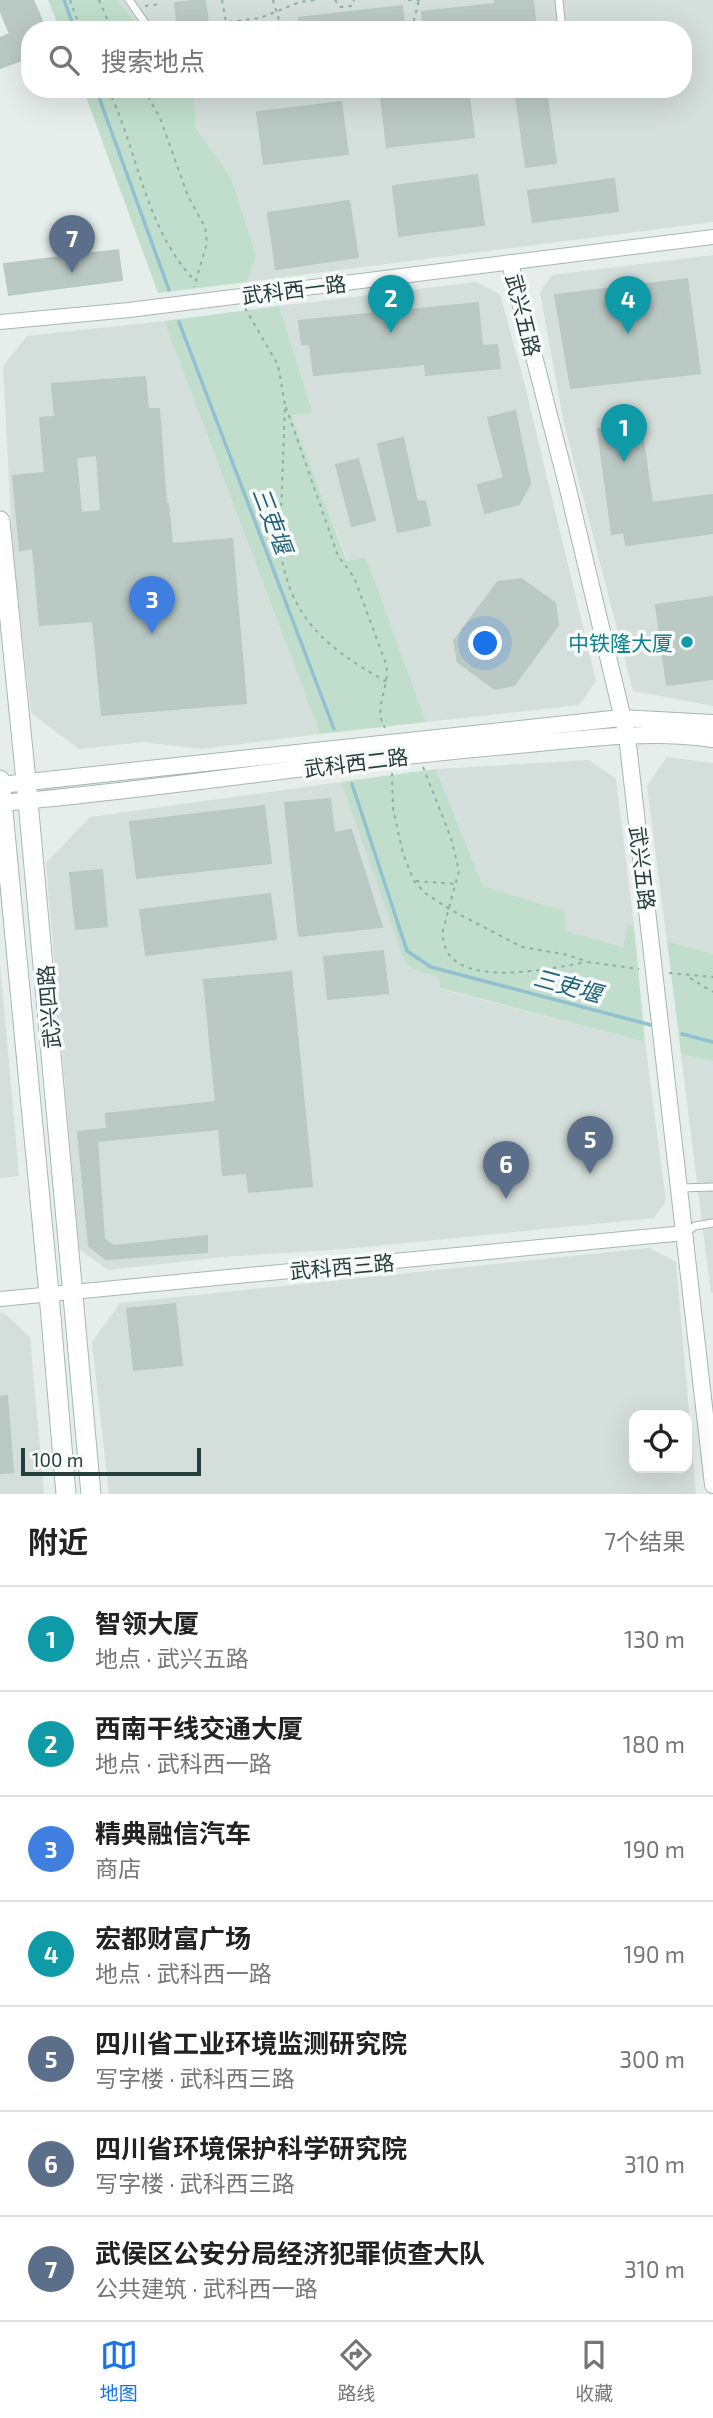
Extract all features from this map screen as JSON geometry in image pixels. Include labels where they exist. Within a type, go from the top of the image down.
[{"type":"main road","name":"武兴四路","points":[[0,521],[91,1494]]},
{"type":"main road","name":"武兴四路","points":[[0,791],[66,1494]]},
{"type":"street","name":"武科西一路","points":[[0,321],[193,302],[713,237]]},
{"type":"street","name":"武兴五路","points":[[510,263],[627,736],[713,1485]]},
{"type":"street","name":"武科西二路","points":[[0,791],[27,792],[394,750],[621,718],[713,723]]},
{"type":"street","name":"武科西二路","points":[[394,750],[418,755],[627,736],[689,736],[713,739]]},
{"type":"street","name":"武科西三路","points":[[0,1298],[685,1233]]},
{"type":"lane","points":[[559,0],[561,21]]},
{"type":"lane","points":[[131,3],[144,21]]},
{"type":"lane","points":[[680,1188],[713,1186]]},
{"type":"lane","points":[[685,1233],[695,1226],[713,1223]]},
{"type":"path","points":[[70,0],[78,21]]},
{"type":"path","points":[[99,0],[108,21]]},
{"type":"path","points":[[222,0],[226,21]]},
{"type":"path","points":[[273,0],[279,21]]},
{"type":"path","points":[[234,21],[260,18],[300,1],[314,0]]},
{"type":"path","points":[[335,0],[340,7],[352,6],[354,0]]},
{"type":"path","points":[[408,0],[421,0],[414,21]]},
{"type":"path","points":[[131,3],[162,4]]},
{"type":"path","points":[[112,98],[161,234],[181,266],[195,281]]},
{"type":"path","points":[[150,98],[188,196],[205,227],[207,243],[195,281],[193,302]]},
{"type":"path","points":[[239,296],[278,365],[285,405],[338,556],[355,577],[386,664],[387,682],[382,696],[380,720],[394,750],[393,808],[403,854],[414,881],[425,893],[449,909],[522,947],[568,955],[588,962],[687,976],[713,977]]},
{"type":"path","points":[[285,405],[281,542],[282,556],[294,598],[303,617],[317,633],[360,667],[387,682]]},
{"type":"path","points":[[418,755],[451,838],[459,872],[443,939],[453,959],[472,969],[485,972],[545,969],[588,962]]},
{"type":"path","points":[[414,881],[457,884]]},
{"type":"path","points":[[687,976],[713,992]]},
{"type":"shaded area","points":[[117,0],[713,0],[713,222],[247,282],[256,254],[231,177],[196,128],[194,98],[692,98],[692,21],[134,21]]},
{"type":"shaded area","points":[[713,255],[713,706],[633,691],[563,419],[540,292],[552,275]]},
{"type":"shaded area","points":[[476,282],[500,294],[525,386],[596,681],[579,705],[426,722],[366,557],[348,561],[290,414],[313,412],[279,306]]},
{"type":"shaded area","points":[[164,321],[320,734],[201,749],[143,742],[79,749],[31,713],[13,555],[3,366],[27,336]]},
{"type":"shaded area","points":[[667,757],[713,763],[713,954],[667,941],[647,786]]},
{"type":"shaded area","points":[[589,760],[616,779],[634,926],[627,924],[623,947],[566,931],[563,911],[483,886],[436,769]]},
{"type":"shaded area","points":[[341,782],[404,961],[412,969],[439,977],[441,989],[645,1042],[666,1202],[654,1218],[344,1249],[222,1257],[108,1270],[79,1249],[46,863],[90,817]]},
{"type":"shaded area","points":[[0,963],[19,1176],[0,1178]]},
{"type":"shaded area","points":[[681,1054],[713,1061],[713,1293],[711,1293]]},
{"type":"shaded area","points":[[649,1248],[676,1262],[689,1410],[629,1410],[629,1473],[692,1473],[692,1448],[696,1494],[109,1494],[92,1342],[120,1303]]},
{"type":"shaded area","points":[[0,1313],[4,1313],[30,1337],[44,1494],[0,1494]]},
{"type":"green space","points":[[48,0],[117,0],[134,21],[56,21]]},
{"type":"green space","points":[[86,98],[194,98],[196,128],[231,177],[256,255],[247,282],[158,293]]},
{"type":"green space","points":[[279,306],[313,413],[291,415],[347,561],[366,557],[426,722],[320,734],[164,321]]},
{"type":"green space","points":[[436,769],[483,886],[564,911],[566,931],[623,947],[627,924],[634,926],[645,1042],[440,988],[439,977],[412,969],[404,961],[341,782]]},
{"type":"green space","points":[[667,941],[713,954],[713,1061],[681,1054]]},
{"type":"building","points":[[0,0],[33,0],[42,21],[21,21],[21,60],[0,68],[0,38],[10,34],[0,10]]},
{"type":"building","points":[[205,0],[208,21],[177,21],[175,3]]},
{"type":"building","points":[[495,0],[533,0],[535,21],[423,21],[422,12],[495,4]]},
{"type":"building","points":[[402,6],[404,21],[299,21],[299,18]]},
{"type":"building","points":[[381,98],[469,98],[474,137],[387,147]]},
{"type":"building","points":[[516,98],[547,98],[556,163],[526,167]]},
{"type":"building","points":[[341,102],[348,154],[264,164],[257,112]]},
{"type":"building","points":[[477,175],[484,225],[399,236],[393,186]]},
{"type":"building","points":[[614,179],[618,211],[533,222],[528,191]]},
{"type":"building","points":[[349,201],[358,257],[276,269],[268,213]]},
{"type":"building","points":[[118,250],[122,280],[9,295],[4,264]]},
{"type":"building","points":[[687,279],[700,373],[571,388],[555,295]]},
{"type":"building","points":[[478,303],[482,346],[497,345],[500,368],[426,375],[425,364],[314,375],[310,344],[302,344],[299,321]]},
{"type":"building","points":[[145,377],[148,409],[159,409],[166,504],[172,544],[232,539],[246,703],[102,715],[93,621],[40,625],[33,548],[20,550],[13,476],[45,473],[40,418],[55,417],[52,384]],"holes":[[[97,455],[101,511],[81,513],[76,457]]]},
{"type":"building","points":[[515,411],[530,484],[519,504],[485,513],[478,485],[504,478],[488,418]]},
{"type":"building","points":[[632,425],[633,434],[642,433],[652,503],[713,495],[713,533],[626,545],[624,532],[612,534],[598,429]]},
{"type":"building","points":[[403,438],[417,502],[425,501],[430,525],[398,532],[378,444]]},
{"type":"building","points":[[358,459],[375,520],[352,526],[336,465]]},
{"type":"building","points":[[521,579],[555,603],[558,625],[514,685],[495,689],[458,662],[454,641],[498,582]]},
{"type":"building","name":"中铁隆大厦","points":[[713,597],[713,679],[667,685],[656,605]]},
{"type":"building","points":[[330,799],[334,833],[351,830],[382,927],[299,936],[285,803]]},
{"type":"building","points":[[264,806],[271,863],[137,878],[130,822]]},
{"type":"building","points":[[102,870],[107,926],[76,929],[70,873]]},
{"type":"building","points":[[270,894],[276,939],[146,955],[140,910]]},
{"type":"building","points":[[383,951],[388,993],[328,999],[324,957]]},
{"type":"building","points":[[291,972],[312,1186],[249,1192],[247,1173],[223,1175],[219,1129],[97,1141],[104,1239],[113,1246],[207,1236],[207,1252],[106,1259],[89,1246],[78,1132],[107,1129],[106,1114],[216,1102],[204,980]]},
{"type":"building","points":[[175,1304],[182,1365],[134,1370],[127,1309]]},
{"type":"building","points":[[7,1396],[13,1472],[0,1473],[0,1397]]},
{"type":"waterway","name":"三吏堰","points":[[64,0],[72,21]]},
{"type":"waterway","name":"三吏堰","points":[[99,98],[169,290]]},
{"type":"waterway","name":"三吏堰","points":[[179,322],[334,729]]},
{"type":"waterway","name":"三吏堰","points":[[352,784],[407,951],[431,967],[651,1025]]},
{"type":"waterway","name":"三吏堰","points":[[682,1034],[713,1042]]},
{"type":"place","name":"武侯区公安分局经济犯罪侦查大队","points":[[72,273]]},
{"type":"place","name":"西南干线交通大厦","points":[[391,333]]},
{"type":"place","name":"宏都财富广场","points":[[628,334]]},
{"type":"place","name":"智领大厦","points":[[624,462]]},
{"type":"place","name":"精典融信汽车","points":[[152,634]]},
{"type":"place","name":"中铁隆大厦","points":[[687,642]]},
{"type":"place","name":"四川省工业环境监测研究院","points":[[590,1174]]},
{"type":"place","name":"四川省环境保护科学研究院","points":[[506,1199]]}]
